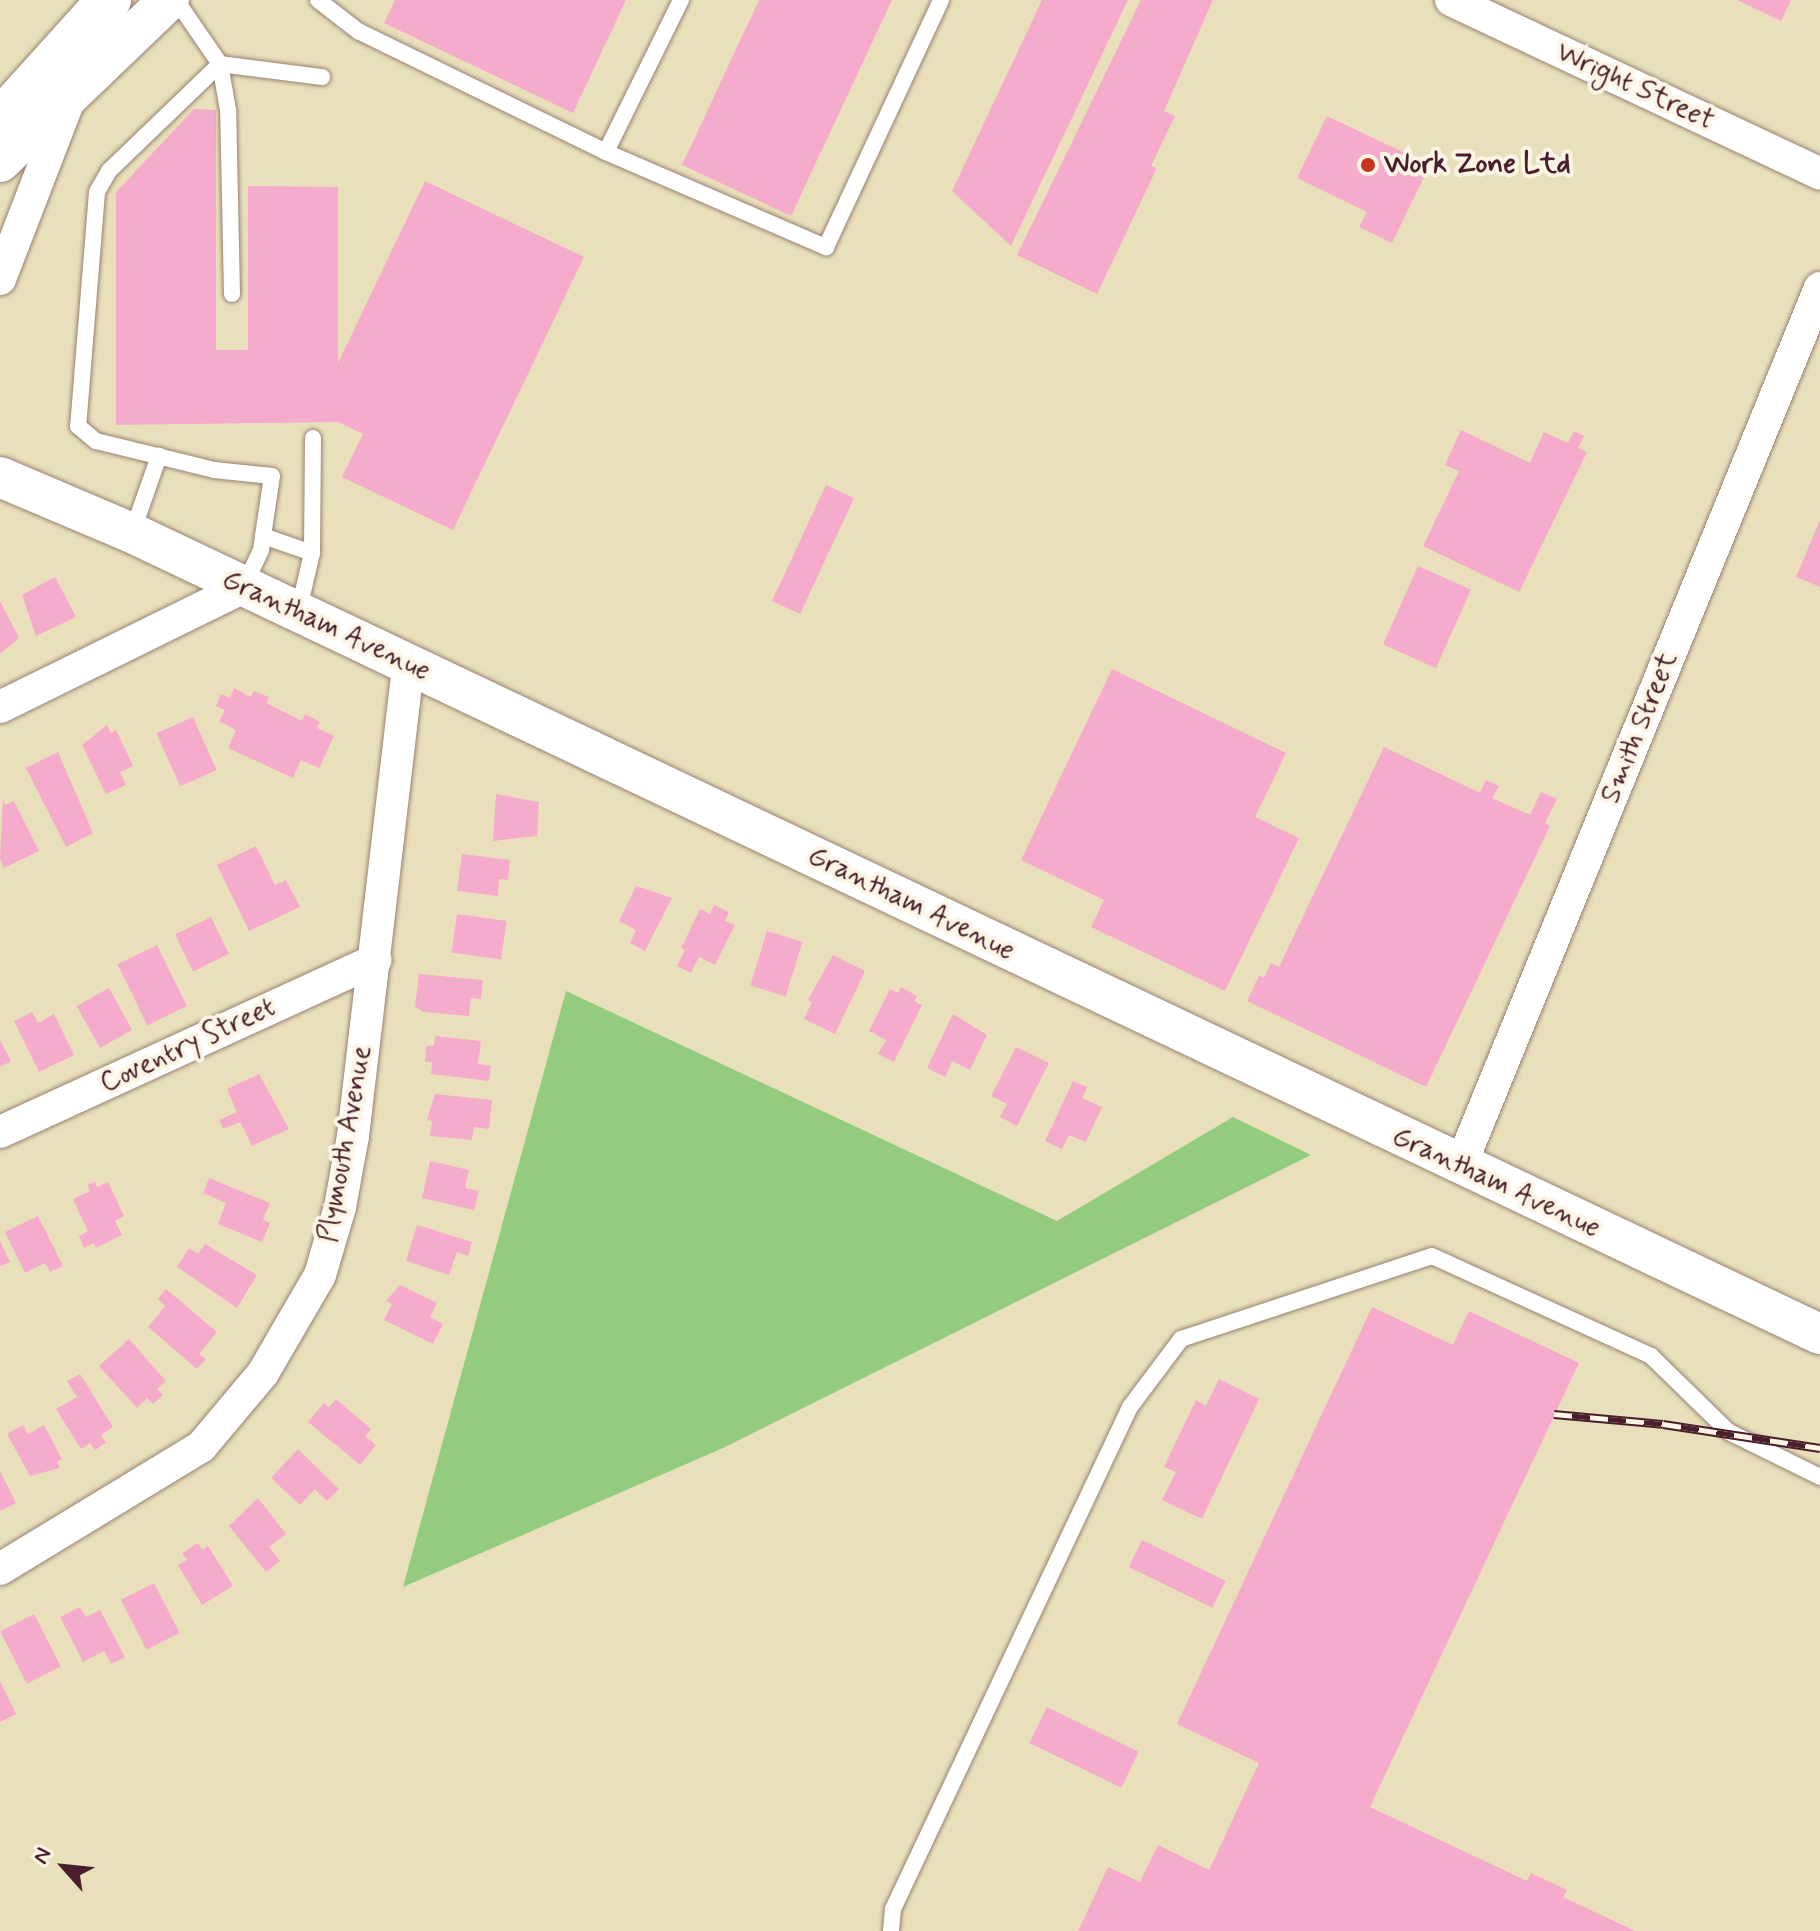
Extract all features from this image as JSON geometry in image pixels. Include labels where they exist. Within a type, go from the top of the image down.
[{"type":"highway","points":[[0,121],[109,0]]},
{"type":"street","points":[[0,162],[169,0]]},
{"type":"street","name":"Wright Street","points":[[1451,0],[1820,174]]},
{"type":"street","points":[[0,279],[71,95]]},
{"type":"street","name":"Smith Street","points":[[1460,1167],[1820,288]]},
{"type":"street","name":"Grantham Avenue","points":[[0,477],[132,533],[1460,1167],[1820,1334]]},
{"type":"street","points":[[0,707],[244,587]]},
{"type":"street","name":"Plymouth Avenue","points":[[0,1569],[201,1447],[263,1373],[320,1275],[340,1207],[376,960],[408,665]]},
{"type":"street","name":"Coventry Street","points":[[0,1132],[376,960]]},
{"type":"lane","points":[[176,0],[220,64],[228,110],[232,294]]},
{"type":"lane","points":[[318,0],[358,31],[606,152],[826,247],[941,0]]},
{"type":"lane","points":[[606,152],[681,0]]},
{"type":"lane","points":[[220,64],[322,77]]},
{"type":"lane","points":[[220,64],[109,171],[97,192],[78,426],[96,441],[159,456],[272,476],[263,536],[244,587]]},
{"type":"lane","points":[[298,613],[312,553],[313,438]]},
{"type":"lane","points":[[132,533],[159,456]]},
{"type":"lane","points":[[263,536],[312,553]]},
{"type":"lane","points":[[891,1931],[893,1909],[1130,1407],[1181,1339],[1432,1256],[1651,1356],[1729,1432],[1820,1477]]},
{"type":"green space","points":[[566,991],[1057,1221],[1233,1117],[1311,1155],[723,1448],[403,1587]]},
{"type":"building","points":[[395,0],[626,0],[573,113],[384,23]]},
{"type":"building","points":[[759,0],[892,0],[791,216],[682,165]]},
{"type":"building","points":[[1042,0],[1128,0],[1011,246],[952,191]]},
{"type":"building","points":[[1141,0],[1213,0],[1164,111],[1175,116],[1151,166],[1157,168],[1097,294],[1017,255]]},
{"type":"building","points":[[1737,0],[1791,0],[1781,21]]},
{"type":"building","points":[[194,109],[216,110],[216,350],[248,350],[248,186],[338,187],[338,363],[425,181],[584,257],[453,530],[342,477],[363,434],[338,422],[116,425],[116,192]]},
{"type":"building","points":[[1327,116],[1430,165],[1392,243],[1359,227],[1367,212],[1297,178]]},
{"type":"building","points":[[1461,430],[1530,463],[1544,432],[1568,443],[1574,431],[1584,436],[1578,448],[1587,452],[1519,592],[1423,546],[1459,471],[1445,465]]},
{"type":"building","points":[[826,485],[854,498],[800,614],[772,601]]},
{"type":"building","points":[[1820,520],[1820,587],[1796,577]]},
{"type":"building","points":[[1418,566],[1471,590],[1436,668],[1383,645]]},
{"type":"building","points":[[55,577],[76,617],[36,636],[22,595]]},
{"type":"building","points":[[0,601],[19,638],[0,654]]},
{"type":"building","points":[[1112,669],[1286,753],[1255,817],[1299,838],[1225,991],[1091,927],[1104,900],[1021,860]]},
{"type":"building","points":[[234,688],[251,697],[254,691],[269,697],[266,703],[302,721],[305,714],[320,722],[317,728],[334,736],[319,768],[301,760],[293,778],[228,748],[236,730],[219,721],[225,710],[216,706],[221,694],[230,698]]},
{"type":"building","points":[[193,717],[217,770],[180,786],[156,733]]},
{"type":"building","points":[[107,725],[111,733],[116,730],[133,766],[120,772],[126,785],[106,794],[82,745]]},
{"type":"building","points":[[1384,747],[1480,793],[1486,780],[1499,786],[1492,798],[1530,815],[1541,792],[1557,799],[1545,823],[1550,826],[1426,1087],[1247,1001],[1259,975],[1264,978],[1271,963],[1279,967]]},
{"type":"building","points":[[58,752],[93,833],[66,847],[26,768]]},
{"type":"building","points":[[496,794],[539,802],[537,836],[493,841]]},
{"type":"building","points":[[3,800],[5,805],[14,801],[39,851],[4,868],[0,858]]},
{"type":"building","points":[[256,846],[275,885],[286,880],[300,907],[249,931],[217,865]]},
{"type":"building","points":[[462,854],[510,860],[508,880],[499,879],[498,896],[457,891]]},
{"type":"building","points":[[636,886],[672,898],[645,951],[630,943],[636,930],[619,921]]},
{"type":"building","points":[[714,905],[729,912],[725,921],[735,925],[715,965],[699,957],[691,973],[677,966],[685,950],[681,948],[700,909],[710,914]]},
{"type":"building","points":[[457,914],[507,921],[501,960],[452,953]]},
{"type":"building","points":[[211,917],[229,954],[193,971],[175,935]]},
{"type":"building","points":[[767,931],[802,942],[786,996],[750,986]]},
{"type":"building","points":[[157,945],[187,1006],[147,1025],[117,964]]},
{"type":"building","points":[[833,955],[865,971],[835,1034],[804,1019],[812,1002],[808,1000]]},
{"type":"building","points":[[419,974],[483,980],[481,999],[471,998],[469,1016],[424,1012],[415,1007]]},
{"type":"building","points":[[901,987],[917,996],[914,1001],[922,1005],[894,1062],[878,1054],[886,1040],[869,1031],[890,989],[898,993]]},
{"type":"building","points":[[109,988],[132,1030],[100,1048],[77,1006]]},
{"type":"building","points":[[32,1012],[38,1023],[54,1014],[74,1055],[39,1072],[14,1021]]},
{"type":"building","points":[[953,1014],[987,1035],[970,1070],[952,1061],[945,1077],[927,1068]]},
{"type":"building","points":[[435,1036],[481,1041],[478,1064],[491,1066],[489,1081],[431,1074],[432,1062],[425,1062],[426,1046],[434,1046]]},
{"type":"building","points":[[0,1040],[11,1061],[0,1067]]},
{"type":"building","points":[[1016,1047],[1049,1063],[1017,1126],[1000,1117],[1007,1104],[991,1096]]},
{"type":"building","points":[[259,1074],[289,1129],[252,1146],[240,1122],[223,1129],[219,1120],[237,1112],[227,1089]]},
{"type":"building","points":[[1073,1081],[1087,1087],[1082,1098],[1102,1107],[1086,1142],[1069,1135],[1062,1149],[1045,1141]]},
{"type":"building","points":[[435,1094],[492,1100],[489,1129],[474,1127],[472,1140],[430,1136],[432,1121],[427,1120]]},
{"type":"building","points":[[430,1161],[469,1170],[465,1188],[479,1191],[474,1210],[422,1198]]},
{"type":"building","points":[[209,1178],[270,1203],[263,1220],[270,1223],[262,1242],[218,1224],[226,1203],[203,1193]]},
{"type":"building","points":[[95,1182],[97,1187],[108,1182],[124,1216],[115,1221],[122,1235],[96,1248],[94,1243],[84,1248],[79,1236],[88,1231],[73,1199],[90,1191],[87,1185]]},
{"type":"building","points":[[38,1216],[63,1266],[50,1272],[45,1263],[25,1273],[5,1232]]},
{"type":"building","points":[[417,1225],[472,1242],[468,1256],[457,1252],[449,1275],[406,1261]]},
{"type":"building","points":[[0,1241],[10,1262],[0,1266]]},
{"type":"building","points":[[205,1244],[257,1275],[237,1308],[177,1267],[189,1248],[198,1254]]},
{"type":"building","points":[[400,1285],[437,1303],[430,1317],[443,1324],[433,1344],[384,1320],[392,1304],[386,1301]]},
{"type":"building","points":[[166,1289],[217,1332],[199,1354],[206,1359],[197,1369],[148,1327],[165,1306],[158,1299]]},
{"type":"building","points":[[1372,1307],[1453,1345],[1469,1311],[1579,1363],[1370,1807],[1527,1881],[1531,1873],[1567,1890],[1563,1897],[1635,1931],[1078,1931],[1108,1867],[1140,1882],[1158,1845],[1209,1870],[1259,1763],[1177,1724]]},
{"type":"building","points":[[129,1339],[166,1381],[157,1389],[163,1395],[153,1404],[147,1398],[137,1408],[99,1366]]},
{"type":"building","points":[[80,1374],[113,1427],[101,1435],[106,1443],[95,1450],[90,1443],[81,1449],[56,1409],[77,1397],[67,1381]]},
{"type":"building","points":[[1219,1379],[1259,1399],[1202,1519],[1162,1500],[1176,1472],[1164,1467],[1196,1400],[1206,1406]]},
{"type":"building","points":[[336,1399],[371,1429],[365,1436],[376,1445],[360,1465],[308,1422],[324,1403],[329,1407]]},
{"type":"building","points":[[23,1425],[28,1434],[44,1425],[62,1459],[57,1462],[60,1468],[30,1476],[7,1434]]},
{"type":"building","points":[[298,1449],[339,1489],[327,1501],[315,1489],[300,1505],[271,1478]]},
{"type":"building","points":[[0,1471],[16,1503],[0,1511]]},
{"type":"building","points":[[258,1498],[286,1534],[269,1547],[280,1561],[266,1572],[229,1526]]},
{"type":"building","points":[[1142,1540],[1226,1581],[1212,1608],[1129,1567]]},
{"type":"building","points":[[198,1543],[202,1550],[208,1546],[233,1586],[202,1605],[178,1565],[187,1560],[182,1553]]},
{"type":"building","points":[[154,1583],[179,1633],[146,1650],[121,1600]]},
{"type":"building","points":[[80,1607],[86,1617],[100,1610],[125,1657],[111,1664],[104,1651],[83,1662],[60,1617]]},
{"type":"building","points":[[34,1614],[61,1667],[27,1684],[0,1631]]},
{"type":"building","points":[[0,1681],[16,1714],[0,1722]]},
{"type":"building","points":[[1047,1707],[1139,1752],[1121,1788],[1029,1743]]},
{"type":"railway","points":[[1554,1414],[1663,1424],[1820,1448]]},
{"type":"place","name":"Work Zone Ltd","points":[[1368,165]]}]
